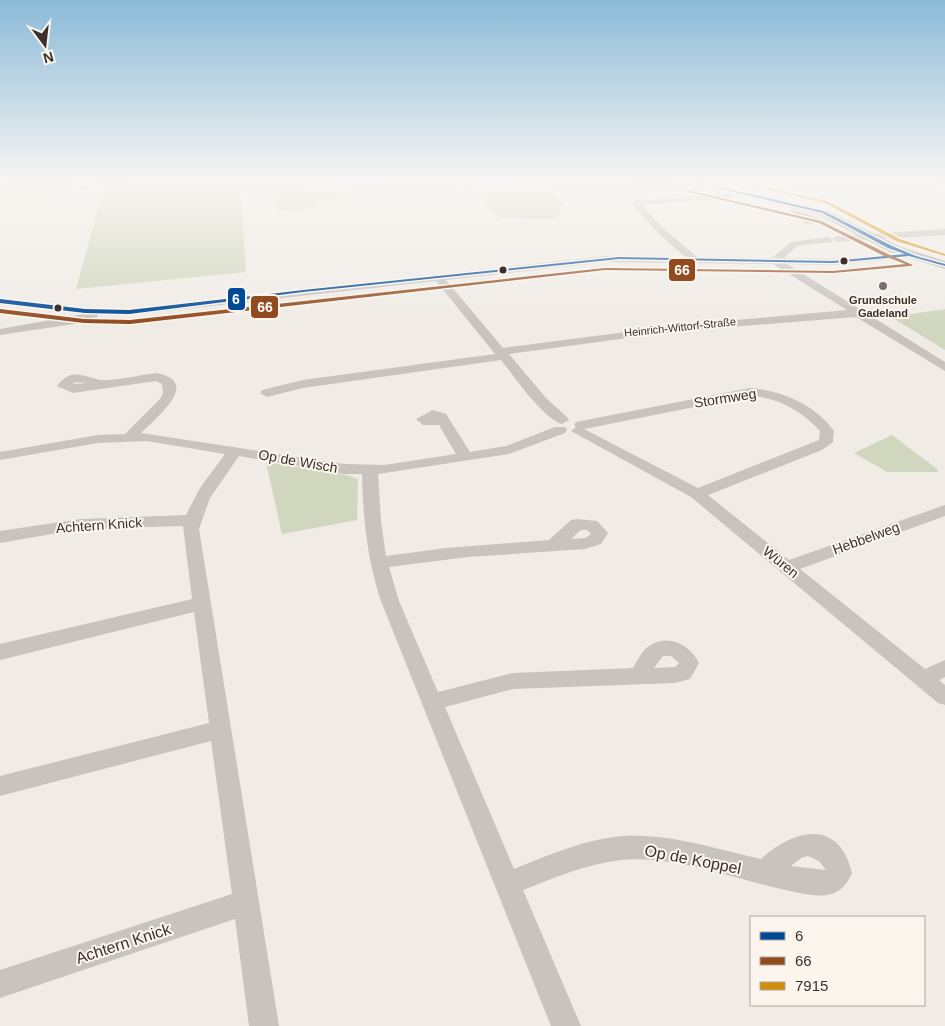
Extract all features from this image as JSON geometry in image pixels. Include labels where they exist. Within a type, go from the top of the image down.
[{"type":"main road","points":[[857,229],[909,255],[945,264]]},
{"type":"street","points":[[659,229],[693,259]]},
{"type":"street","points":[[775,261],[794,244],[869,236],[945,232]]},
{"type":"street","points":[[0,301],[97,312],[138,312],[605,259],[845,262],[909,255]]},
{"type":"street","points":[[775,261],[945,367]]},
{"type":"street","points":[[438,277],[561,425],[572,420],[580,428]]},
{"type":"street","points":[[0,332],[74,321],[97,312]]},
{"type":"street","name":"Heinrich-Wittorf-Straße","points":[[266,393],[303,384],[502,354],[616,334],[747,320],[860,313]]},
{"type":"street","points":[[103,384],[156,377],[165,378],[168,382],[170,395],[166,401],[130,436]]},
{"type":"street","name":"Stormweg","points":[[580,428],[751,392],[770,394],[786,399],[821,423],[827,431],[828,439],[817,447],[698,494]]},
{"type":"street","points":[[443,421],[466,458]]},
{"type":"street","name":"Op de Wisch","points":[[0,456],[130,436],[160,438],[344,469],[370,471],[509,450],[561,425]]},
{"type":"street","name":"Würen","points":[[580,428],[698,494],[945,697]]},
{"type":"street","points":[[235,451],[199,502],[192,520],[191,529],[264,1026]]},
{"type":"street","points":[[370,471],[370,521],[378,563],[390,601],[566,1026]]},
{"type":"street","name":"Hebbelweg","points":[[787,567],[945,510]]},
{"type":"street","name":"Achtern Knick","points":[[2,538],[81,524],[192,520]]},
{"type":"street","points":[[378,563],[459,551],[554,545]]},
{"type":"street","points":[[0,652],[202,603]]},
{"type":"street","points":[[923,679],[945,668]]},
{"type":"street","points":[[431,702],[514,681],[639,676]]},
{"type":"street","points":[[0,786],[221,729]]},
{"type":"street","name":"Op de Koppel","points":[[507,884],[600,852],[624,848],[668,852],[765,872]]},
{"type":"street","name":"Achtern Knick","points":[[0,984],[246,902]]},
{"type":"green space","points":[[93,229],[243,229],[246,272],[76,289]]},
{"type":"green space","points":[[945,309],[945,350],[891,317]]},
{"type":"green space","points":[[892,435],[937,469],[938,472],[887,472],[854,453]]},
{"type":"green space","points":[[266,462],[347,475],[358,479],[357,520],[282,534]]},
{"type":"transit line","name":"66","points":[[834,229],[886,255],[911,265]]},
{"type":"transit line","name":"6","points":[[855,229],[890,247],[914,256]]},
{"type":"transit line","name":"7915","points":[[877,229],[898,240],[945,255]]},
{"type":"transit line","name":"6","points":[[0,301],[85,311],[129,312],[303,291],[619,258],[833,262],[909,255],[945,265]]},
{"type":"transit line","name":"66","points":[[0,311],[84,321],[130,322],[605,269],[833,272],[910,265]]},
{"type":"place","name":"Grundschule Gadeland","points":[[883,286]]}]
